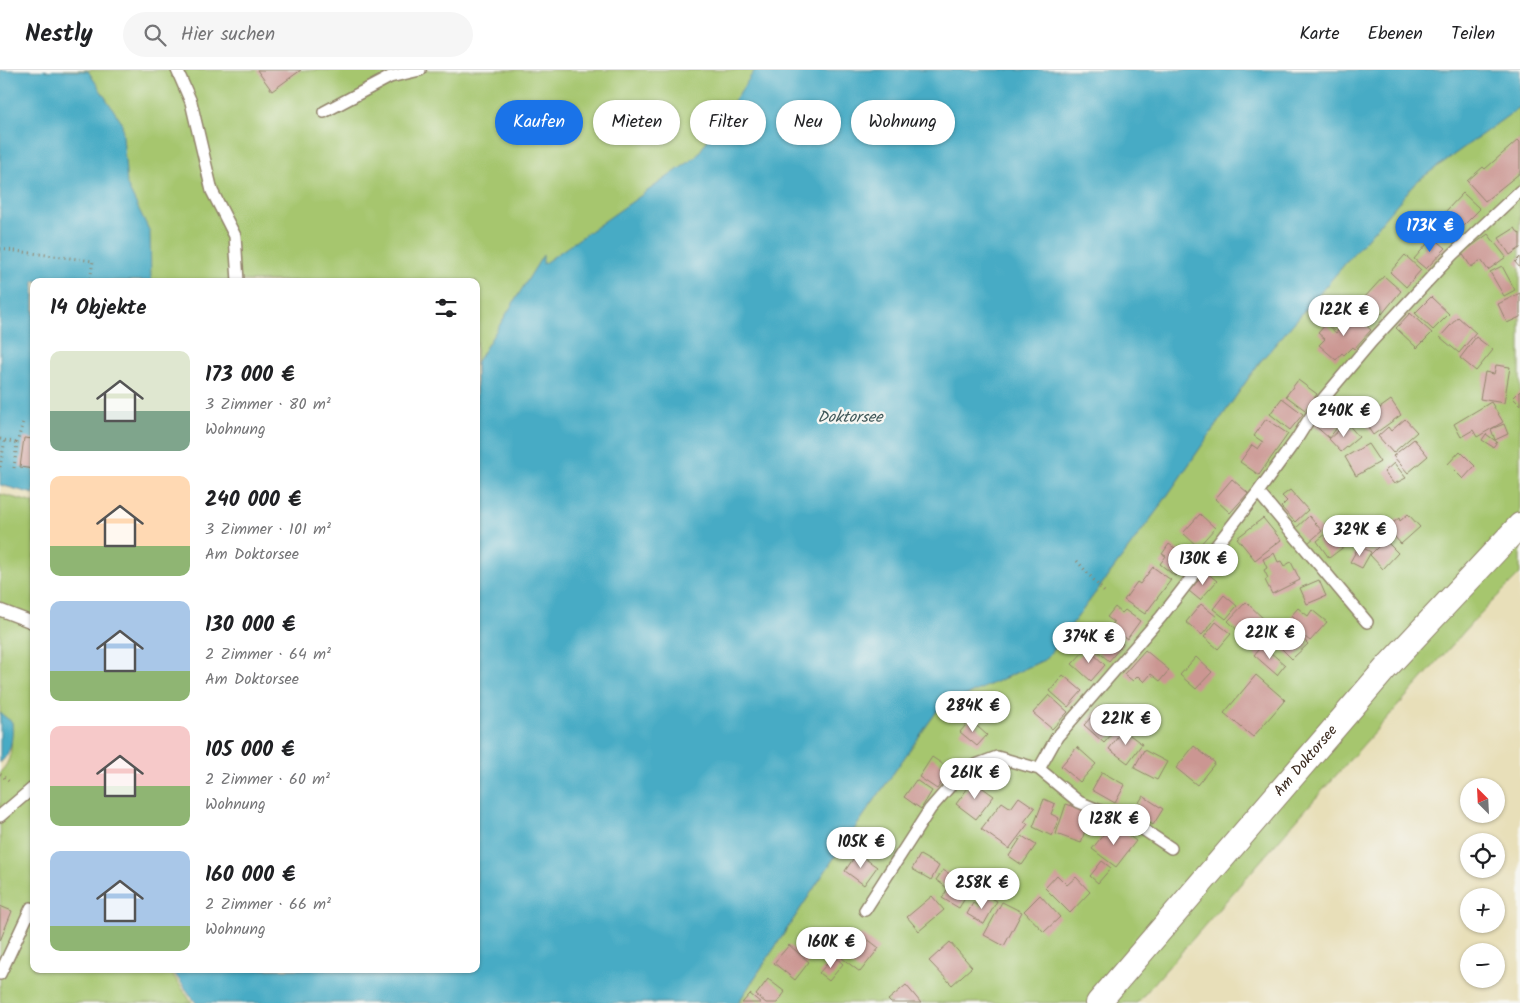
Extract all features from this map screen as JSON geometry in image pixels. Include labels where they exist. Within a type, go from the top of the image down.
[{"type":"street","name":"Am Doktorsee","points":[[1098,1003],[1386,669],[1520,525]]},
{"type":"lane","points":[[177,70],[190,102],[212,191],[235,236],[238,278]]},
{"type":"lane","points":[[324,112],[390,77],[420,70]]},
{"type":"lane","points":[[1039,769],[1057,737],[1161,617],[1258,492],[1296,440],[1318,405],[1371,342],[1452,255],[1520,191]]},
{"type":"lane","points":[[1258,492],[1367,622]]},
{"type":"lane","points":[[0,610],[30,621]]},
{"type":"lane","points":[[865,910],[930,809],[965,769],[997,756],[1039,769],[1079,802],[1141,828],[1171,848]]},
{"type":"lane","points":[[0,816],[30,790]]},
{"type":"lane","points":[[0,974],[30,910]]},
{"type":"path","points":[[0,249],[93,261],[90,278]]},
{"type":"path","points":[[14,468],[17,443],[23,422]]},
{"type":"path","points":[[0,439],[17,443]]},
{"type":"path","points":[[0,467],[5,440]]},
{"type":"path","points":[[1077,561],[1106,594]]},
{"type":"path","points":[[0,774],[11,783]]},
{"type":"green space","points":[[64,70],[760,70],[740,100],[690,100],[690,145],[710,145],[699,162],[480,368],[480,278],[150,278]]},
{"type":"green space","points":[[1520,107],[1520,574],[1479,615],[1306,809],[1137,1003],[738,1003],[832,861],[939,708],[1046,659],[1158,509],[1259,363],[1416,182]]},
{"type":"green space","points":[[0,494],[30,502],[30,973],[172,973],[192,1003],[0,1003],[0,772],[9,758],[11,730],[0,722]]},
{"type":"water","points":[[0,70],[88,71],[122,123],[127,185],[150,232],[151,278],[30,278],[30,493],[0,485]]},
{"type":"water","name":"Doktorsee","points":[[755,70],[1520,70],[1520,107],[1416,182],[1259,363],[1158,509],[1046,659],[939,708],[832,861],[738,1003],[196,1003],[174,973],[480,973],[480,357],[543,255],[543,264],[696,157],[704,145],[766,145],[766,100],[735,100]]},
{"type":"water","points":[[0,713],[12,722],[12,738],[7,754],[0,763]]},
{"type":"building","points":[[257,70],[301,70],[272,91]]},
{"type":"building","points":[[1518,140],[1520,142],[1520,173],[1485,201],[1467,181],[1483,167],[1485,169]]},
{"type":"building","points":[[1463,193],[1480,209],[1461,228],[1445,212]]},
{"type":"building","points":[[1515,228],[1520,233],[1520,248],[1510,255],[1499,238]]},
{"type":"building","points":[[1488,234],[1506,257],[1488,270],[1481,260],[1471,267],[1462,253]]},
{"type":"building","points":[[1433,237],[1446,248],[1426,269],[1414,259]]},
{"type":"building","points":[[1405,255],[1421,270],[1406,287],[1390,272]]},
{"type":"building","points":[[1520,257],[1520,268],[1515,262]]},
{"type":"building","points":[[1502,266],[1515,290],[1504,296],[1490,272]]},
{"type":"building","points":[[1384,276],[1401,291],[1382,314],[1364,298]]},
{"type":"building","points":[[1520,293],[1520,317],[1507,323],[1498,304]]},
{"type":"building","points":[[1431,297],[1449,314],[1433,330],[1415,313]]},
{"type":"building","points":[[1410,313],[1432,333],[1417,348],[1396,328]]},
{"type":"building","points":[[1353,314],[1371,330],[1354,349],[1352,347],[1344,355],[1342,353],[1336,360],[1319,345],[1325,339],[1318,333],[1326,324],[1336,333]]},
{"type":"building","points":[[1458,317],[1476,333],[1459,353],[1440,337]]},
{"type":"building","points":[[1476,337],[1493,350],[1476,371],[1460,358]]},
{"type":"building","points":[[1496,365],[1510,367],[1504,403],[1480,399],[1485,372],[1494,374]]},
{"type":"building","points":[[1298,380],[1317,394],[1305,410],[1286,396]]},
{"type":"building","points":[[1520,391],[1520,405],[1513,398]]},
{"type":"building","points":[[1282,398],[1303,414],[1290,430],[1270,414]]},
{"type":"building","points":[[1391,400],[1401,415],[1373,435],[1363,420]]},
{"type":"building","points":[[1491,402],[1503,422],[1477,437],[1473,430],[1461,437],[1454,424]]},
{"type":"building","points":[[1329,405],[1344,419],[1329,438],[1313,424]]},
{"type":"building","points":[[1266,419],[1288,434],[1259,475],[1240,462],[1252,445],[1258,449],[1263,442],[1254,436]]},
{"type":"building","points":[[1405,419],[1417,432],[1393,453],[1378,436],[1388,427],[1391,431]]},
{"type":"building","points":[[1347,423],[1359,437],[1341,452],[1329,439]]},
{"type":"building","points":[[1504,424],[1508,434],[1495,440],[1491,429]]},
{"type":"building","points":[[1486,434],[1497,442],[1493,447],[1482,440]]},
{"type":"building","points":[[24,438],[30,439],[30,468],[20,467]]},
{"type":"building","points":[[1414,439],[1428,456],[1408,473],[1393,456]]},
{"type":"building","points":[[1368,444],[1380,462],[1356,476],[1345,457]]},
{"type":"building","points":[[1460,451],[1475,466],[1463,479],[1448,464]]},
{"type":"building","points":[[1394,463],[1406,478],[1394,484],[1384,472]]},
{"type":"building","points":[[1232,479],[1248,493],[1230,513],[1215,499]]},
{"type":"building","points":[[1290,490],[1308,510],[1295,522],[1281,507],[1287,501],[1282,496]]},
{"type":"building","points":[[1200,514],[1215,528],[1198,547],[1183,533]]},
{"type":"building","points":[[1408,514],[1420,527],[1401,544],[1387,528],[1399,518],[1400,521]]},
{"type":"building","points":[[1309,516],[1322,531],[1308,543],[1295,529]]},
{"type":"building","points":[[1263,518],[1281,540],[1255,560],[1237,538]]},
{"type":"building","points":[[1332,529],[1345,546],[1329,558],[1317,541]]},
{"type":"building","points":[[1385,540],[1398,553],[1383,569],[1370,555]]},
{"type":"building","points":[[1169,544],[1189,558],[1175,576],[1160,564],[1166,556],[1162,554]]},
{"type":"building","points":[[1359,546],[1371,552],[1362,568],[1350,562]]},
{"type":"building","points":[[1274,553],[1278,562],[1281,561],[1284,566],[1291,562],[1300,580],[1272,594],[1265,580],[1268,578],[1264,570],[1267,568],[1263,559]]},
{"type":"building","points":[[1153,567],[1171,580],[1145,614],[1124,600],[1137,582],[1140,584]]},
{"type":"building","points":[[1206,572],[1217,581],[1200,600],[1189,591]]},
{"type":"building","points":[[1319,580],[1326,596],[1307,604],[1300,588]]},
{"type":"building","points":[[1224,595],[1237,606],[1226,619],[1213,609]]},
{"type":"building","points":[[1246,602],[1266,621],[1248,640],[1228,621]]},
{"type":"building","points":[[1201,604],[1217,617],[1202,635],[1186,622]]},
{"type":"building","points":[[1115,607],[1122,613],[1125,610],[1140,621],[1127,639],[1111,627],[1114,622],[1107,617]]},
{"type":"building","points":[[1298,608],[1308,616],[1312,610],[1327,622],[1310,641],[1294,628],[1298,623],[1291,616]]},
{"type":"building","points":[[1216,622],[1231,634],[1218,649],[1204,637]]},
{"type":"building","points":[[1289,624],[1308,644],[1292,659],[1272,639]]},
{"type":"building","points":[[1101,625],[1123,644],[1109,661],[1087,642]]},
{"type":"building","points":[[1262,645],[1285,665],[1277,675],[1254,655]]},
{"type":"building","points":[[1087,648],[1105,665],[1091,681],[1072,664]]},
{"type":"building","points":[[1145,650],[1169,670],[1160,681],[1151,674],[1144,682],[1138,676],[1133,681],[1124,674]]},
{"type":"building","points":[[1196,657],[1212,672],[1196,689],[1180,675]]},
{"type":"building","points":[[1063,675],[1082,691],[1068,707],[1050,691]]},
{"type":"building","points":[[1256,675],[1285,700],[1253,737],[1224,713]]},
{"type":"building","points":[[1049,695],[1068,712],[1052,729],[1033,713]]},
{"type":"building","points":[[1101,706],[1121,724],[1104,743],[1084,725]]},
{"type":"building","points":[[970,720],[987,735],[977,746],[960,732]]},
{"type":"building","points":[[1123,730],[1142,744],[1128,763],[1109,749]]},
{"type":"building","points":[[1194,746],[1215,763],[1197,785],[1176,768]]},
{"type":"building","points":[[1077,747],[1096,764],[1080,782],[1061,766]]},
{"type":"building","points":[[1144,750],[1167,762],[1157,780],[1134,768]]},
{"type":"building","points":[[932,757],[950,769],[937,789],[919,777]]},
{"type":"building","points":[[1102,772],[1125,785],[1115,803],[1092,790]]},
{"type":"building","points":[[916,780],[932,791],[921,809],[904,797]]},
{"type":"building","points":[[973,781],[994,796],[976,819],[956,804]]},
{"type":"building","points":[[1143,796],[1163,809],[1153,825],[1133,812]]},
{"type":"building","points":[[1019,797],[1035,808],[1024,822],[1028,824],[1009,849],[981,829],[1002,802],[1011,808]]},
{"type":"building","points":[[1044,799],[1055,804],[1051,814],[1059,818],[1052,836],[1033,827]]},
{"type":"building","points":[[1066,804],[1091,812],[1081,843],[1056,834]]},
{"type":"building","points":[[1118,827],[1136,841],[1116,867],[1092,849],[1107,830],[1112,834]]},
{"type":"building","points":[[1022,836],[1036,845],[1022,865],[1009,856]]},
{"type":"building","points":[[857,853],[877,867],[864,885],[845,871]]},
{"type":"building","points":[[920,855],[939,866],[931,880],[912,869]]},
{"type":"building","points":[[1102,861],[1111,868],[1098,883],[1090,876]]},
{"type":"building","points":[[943,870],[953,876],[946,887],[936,880]]},
{"type":"building","points":[[1057,875],[1067,885],[1076,877],[1090,892],[1070,913],[1045,888]]},
{"type":"building","points":[[955,877],[972,887],[959,908],[942,898]]},
{"type":"building","points":[[986,895],[997,901],[984,924],[967,914],[973,903],[980,907]]},
{"type":"building","points":[[1040,895],[1060,917],[1044,932],[1024,911]]},
{"type":"building","points":[[932,896],[944,910],[919,931],[907,917]]},
{"type":"building","points":[[1002,902],[1022,912],[1004,946],[984,935]]},
{"type":"building","points":[[0,906],[12,911],[0,941]]},
{"type":"building","points":[[861,934],[879,948],[860,972],[842,958]]},
{"type":"building","points":[[950,942],[972,967],[952,985],[929,961]]},
{"type":"building","points":[[789,945],[809,962],[795,980],[774,963]]},
{"type":"building","points":[[834,956],[843,964],[829,981],[819,973]]},
{"type":"building","points":[[768,979],[785,992],[777,1003],[766,1003],[756,995]]},
{"type":"building","points":[[906,985],[921,1003],[891,1003],[888,1000]]},
{"type":"building","points":[[750,994],[761,1003],[742,1003]]}]
